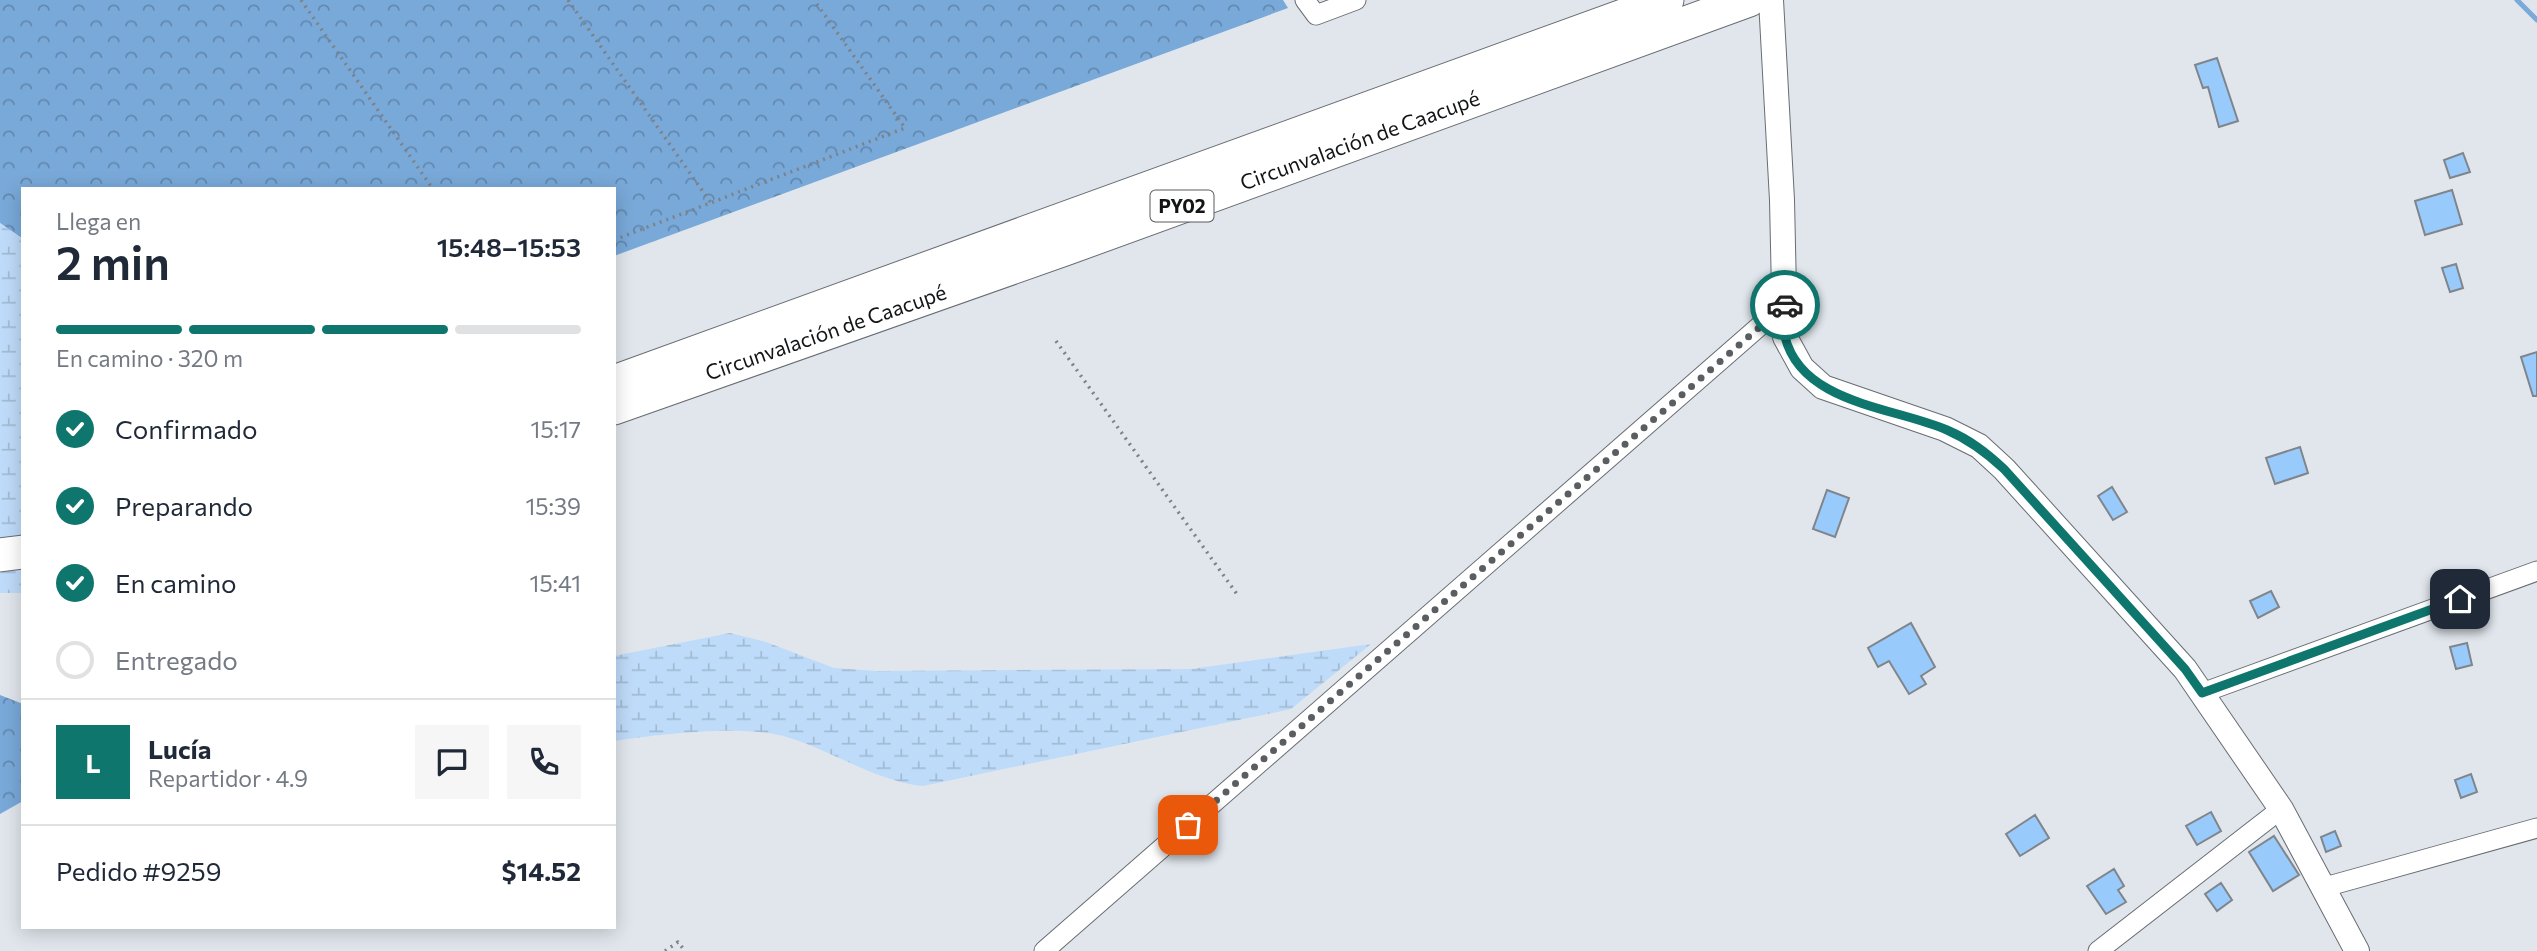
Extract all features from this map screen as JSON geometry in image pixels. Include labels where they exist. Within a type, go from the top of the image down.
[{"type":"highway","name":"Circunvalación de Caacupé","points":[[616,381],[1667,0]]},
{"type":"highway","name":"Circunvalación de Caacupé","points":[[616,407],[1065,249],[1749,0]]},
{"type":"highway","points":[[0,533],[21,530]]},
{"type":"highway","points":[[0,555],[21,552]]},
{"type":"street","points":[[1306,0],[1316,15],[1356,0]]},
{"type":"street","points":[[1771,0],[1785,337],[1802,368],[1823,387],[1945,429],[1979,446],[2004,469],[2176,659],[2202,693],[2281,809],[2357,951]]},
{"type":"street","points":[[1044,951],[1785,304]]},
{"type":"street","points":[[2202,693],[2537,571]]},
{"type":"street","points":[[2098,951],[2281,809]]},
{"type":"street","points":[[2325,887],[2537,828]]},
{"type":"path","points":[[301,0],[432,187]]},
{"type":"path","points":[[568,0],[711,203]]},
{"type":"path","points":[[616,239],[905,128],[814,0]]},
{"type":"path","points":[[1056,341],[1239,597]]},
{"type":"path","points":[[665,951],[678,942],[685,951]]},
{"type":"green space","points":[[0,0],[1283,0],[1288,8],[616,255],[616,187],[21,187],[21,238],[0,223]]},
{"type":"green space","points":[[0,223],[21,238],[21,593],[0,593]]},
{"type":"green space","points":[[730,633],[766,642],[834,668],[877,671],[1191,669],[1371,644],[1291,709],[923,786],[888,778],[804,743],[769,733],[702,732],[616,741],[616,656]]},
{"type":"green space","points":[[0,695],[21,703],[21,802],[0,814]]},
{"type":"building","points":[[2217,58],[2238,121],[2219,127],[2208,87],[2203,88],[2195,65]]},
{"type":"building","points":[[2463,153],[2470,172],[2450,178],[2444,160]]},
{"type":"building","points":[[2452,190],[2462,224],[2425,235],[2415,201]]},
{"type":"building","points":[[2456,264],[2463,288],[2450,292],[2442,268]]},
{"type":"building","points":[[2537,352],[2537,396],[2533,396],[2521,357]]},
{"type":"building","points":[[2300,447],[2308,473],[2275,484],[2266,458]]},
{"type":"building","points":[[2112,487],[2127,512],[2113,520],[2098,496]]},
{"type":"building","points":[[1827,490],[1849,498],[1835,537],[1813,529]]},
{"type":"building","points":[[2271,591],[2279,607],[2258,618],[2250,601]]},
{"type":"building","points":[[1911,623],[1935,667],[1921,676],[1926,684],[1909,694],[1889,661],[1878,667],[1868,648]]},
{"type":"building","points":[[2467,643],[2472,665],[2456,669],[2450,647]]},
{"type":"building","points":[[2471,774],[2477,792],[2461,798],[2455,780]]},
{"type":"building","points":[[2211,812],[2221,831],[2197,845],[2186,826]]},
{"type":"building","points":[[2035,815],[2049,838],[2020,856],[2006,834]]},
{"type":"building","points":[[2335,831],[2341,846],[2326,852],[2321,837]]},
{"type":"building","points":[[2274,836],[2299,875],[2273,891],[2249,852]]},
{"type":"building","points":[[2114,869],[2124,886],[2118,890],[2126,902],[2106,914],[2087,886]]},
{"type":"building","points":[[2221,883],[2232,900],[2217,911],[2205,894]]},
{"type":"waterway","points":[[2517,0],[2537,20]]},
{"type":"way so far","points":[[1188,825],[1785,305]]},
{"type":"route","points":[[1785,305],[1785,337],[1802,368],[1823,387],[1945,429],[1979,446],[2004,469],[2185,669],[2202,693],[2460,599]]}]
